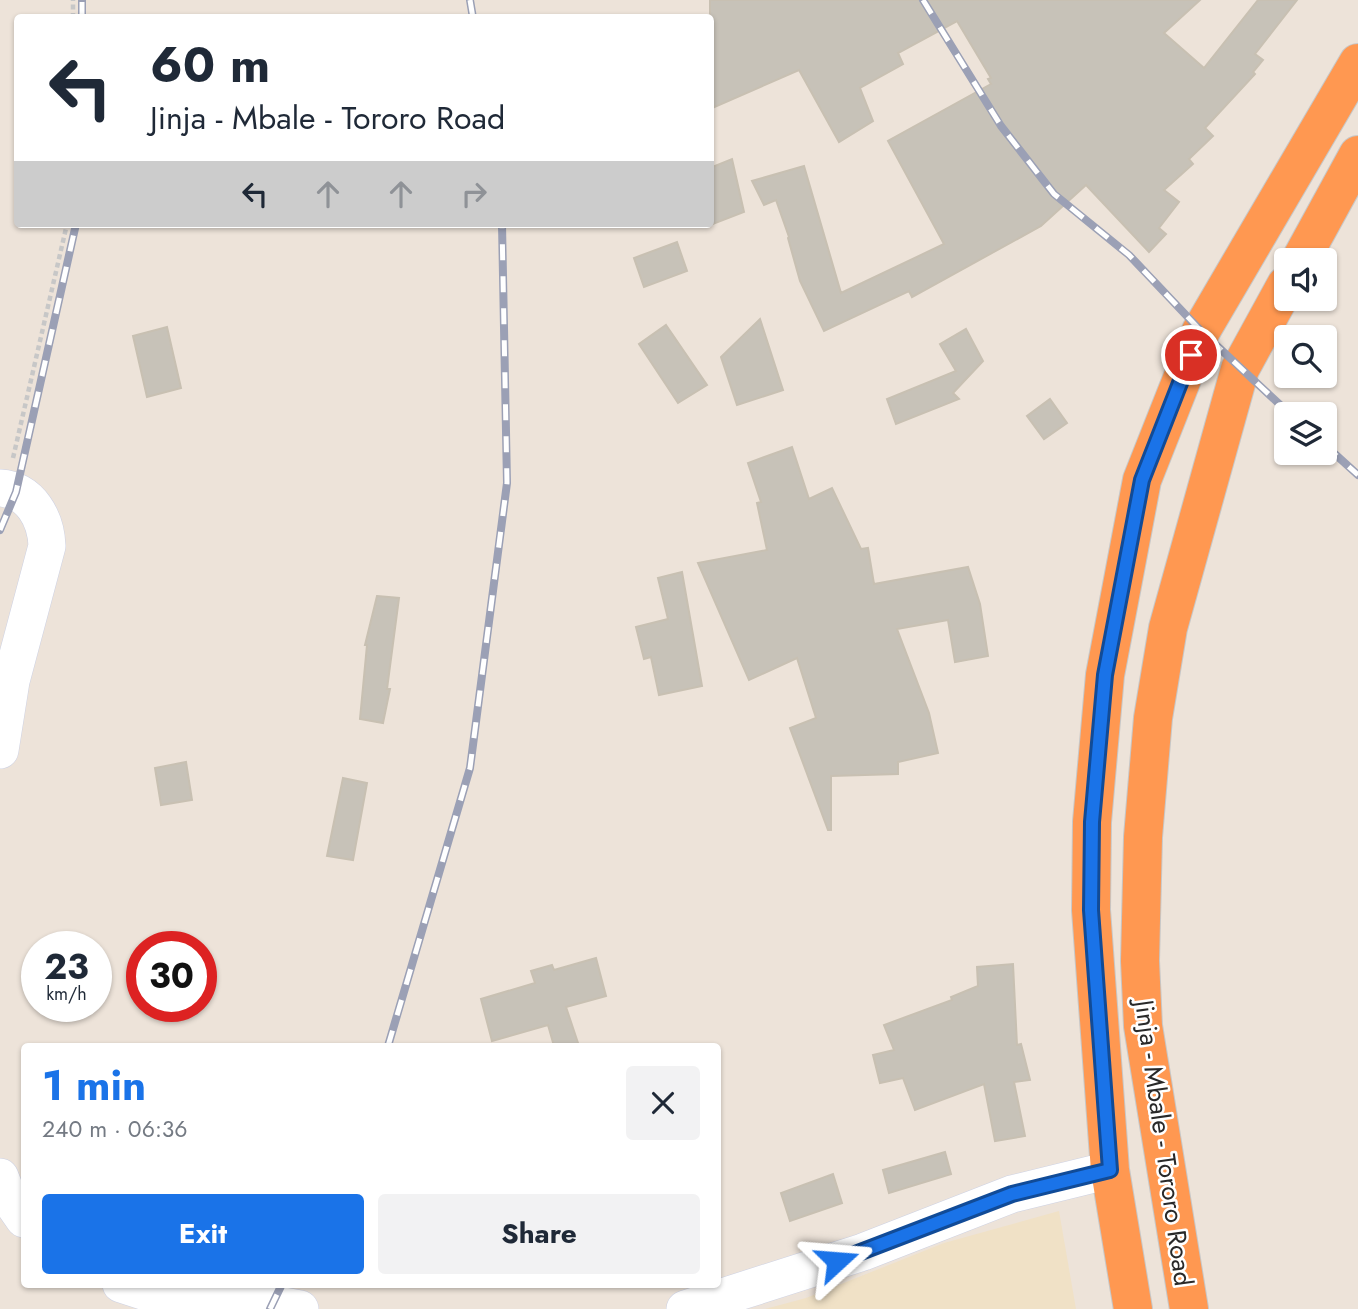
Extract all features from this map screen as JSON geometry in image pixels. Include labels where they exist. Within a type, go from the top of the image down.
[{"type":"highway","name":"Jinja - Mbale - Tororo Road","points":[[1133,1309],[1110,1170],[1091,910],[1092,822],[1105,675],[1142,480],[1201,331],[1358,63]]},
{"type":"highway","points":[[1307,248],[1358,155]]},
{"type":"highway","name":"Jinja - Mbale - Tororo Road","points":[[1189,1309],[1143,1026],[1140,961],[1143,837],[1153,718],[1168,628],[1240,369],[1274,307]]},
{"type":"street","points":[[0,751],[10,681],[47,546],[47,532],[41,516],[27,498],[3,489]]},
{"type":"street","points":[[685,1309],[863,1252],[1012,1194],[1110,1170]]},
{"type":"street","points":[[0,1177],[6,1195],[21,1215]]},
{"type":"street","points":[[133,1288],[152,1294],[225,1305],[272,1304],[300,1309]]},
{"type":"path","points":[[3,489],[65,228]]},
{"type":"shaded area","points":[[1059,1211],[1076,1309],[765,1309],[806,1298],[944,1243]]},
{"type":"building","points":[[710,0],[1200,0],[1164,33],[1204,68],[1258,0],[1297,0],[1255,54],[1263,60],[1253,72],[1255,74],[1205,128],[1213,136],[1189,159],[1193,164],[1164,190],[1179,202],[1159,228],[1166,234],[1149,252],[1086,185],[1041,226],[912,297],[909,291],[824,331],[800,281],[776,200],[764,205],[752,181],[804,166],[841,293],[944,244],[888,141],[991,84],[988,79],[991,78],[957,21],[898,53],[903,64],[860,88],[873,121],[839,142],[799,70],[714,107],[714,14],[710,14]]},
{"type":"building","points":[[732,159],[744,212],[714,223],[714,166]]},
{"type":"building","points":[[677,242],[687,271],[644,287],[634,258]]},
{"type":"building","points":[[760,319],[783,390],[737,405],[721,357]]},
{"type":"building","points":[[666,325],[707,385],[678,403],[639,344]]},
{"type":"building","points":[[167,327],[181,388],[147,397],[133,336]]},
{"type":"building","points":[[966,329],[983,361],[953,393],[959,399],[896,424],[887,399],[956,371],[940,344]]},
{"type":"building","points":[[1050,399],[1067,423],[1044,439],[1027,416]]},
{"type":"building","points":[[792,447],[809,499],[832,488],[861,549],[868,548],[874,584],[968,567],[980,604],[988,656],[955,662],[948,620],[897,629],[929,713],[938,753],[898,762],[898,774],[831,776],[831,830],[828,830],[790,728],[816,718],[797,658],[749,680],[698,563],[767,550],[757,503],[761,502],[748,463]]},
{"type":"building","points":[[682,572],[702,686],[659,695],[651,657],[644,659],[636,627],[668,619],[658,578]]},
{"type":"building","points":[[377,596],[399,598],[387,689],[390,689],[383,723],[360,719],[365,645]]},
{"type":"building","points":[[186,762],[192,800],[161,805],[155,768]]},
{"type":"building","points":[[343,778],[367,783],[353,860],[327,856]]},
{"type":"building","points":[[596,958],[606,996],[566,1007],[578,1043],[553,1043],[548,1025],[492,1041],[481,999],[535,983],[531,971],[552,965],[554,970]]},
{"type":"building","points":[[1013,964],[1017,1045],[1021,1044],[1030,1080],[1014,1082],[1025,1136],[995,1141],[984,1084],[915,1110],[903,1078],[880,1083],[873,1055],[894,1050],[884,1025],[952,1000],[951,997],[978,986],[977,967]]},
{"type":"building","points":[[945,1152],[951,1174],[889,1193],[883,1170]]},
{"type":"building","points":[[833,1174],[842,1203],[790,1221],[781,1193]]},
{"type":"railway","points":[[82,0],[82,14]]},
{"type":"railway","points":[[470,0],[472,14]]},
{"type":"railway","points":[[923,0],[1001,126],[1054,194],[1129,255],[1201,331],[1277,402]]},
{"type":"railway","points":[[0,530],[16,492],[75,228]]},
{"type":"railway","points":[[389,1043],[470,768],[507,483],[502,228]]},
{"type":"railway","points":[[1337,456],[1358,475]]},
{"type":"railway","points":[[270,1309],[280,1288]]},
{"type":"route","points":[[837,1261],[1012,1194],[1110,1170],[1091,910],[1092,822],[1105,675],[1142,480],[1191,355]]}]
